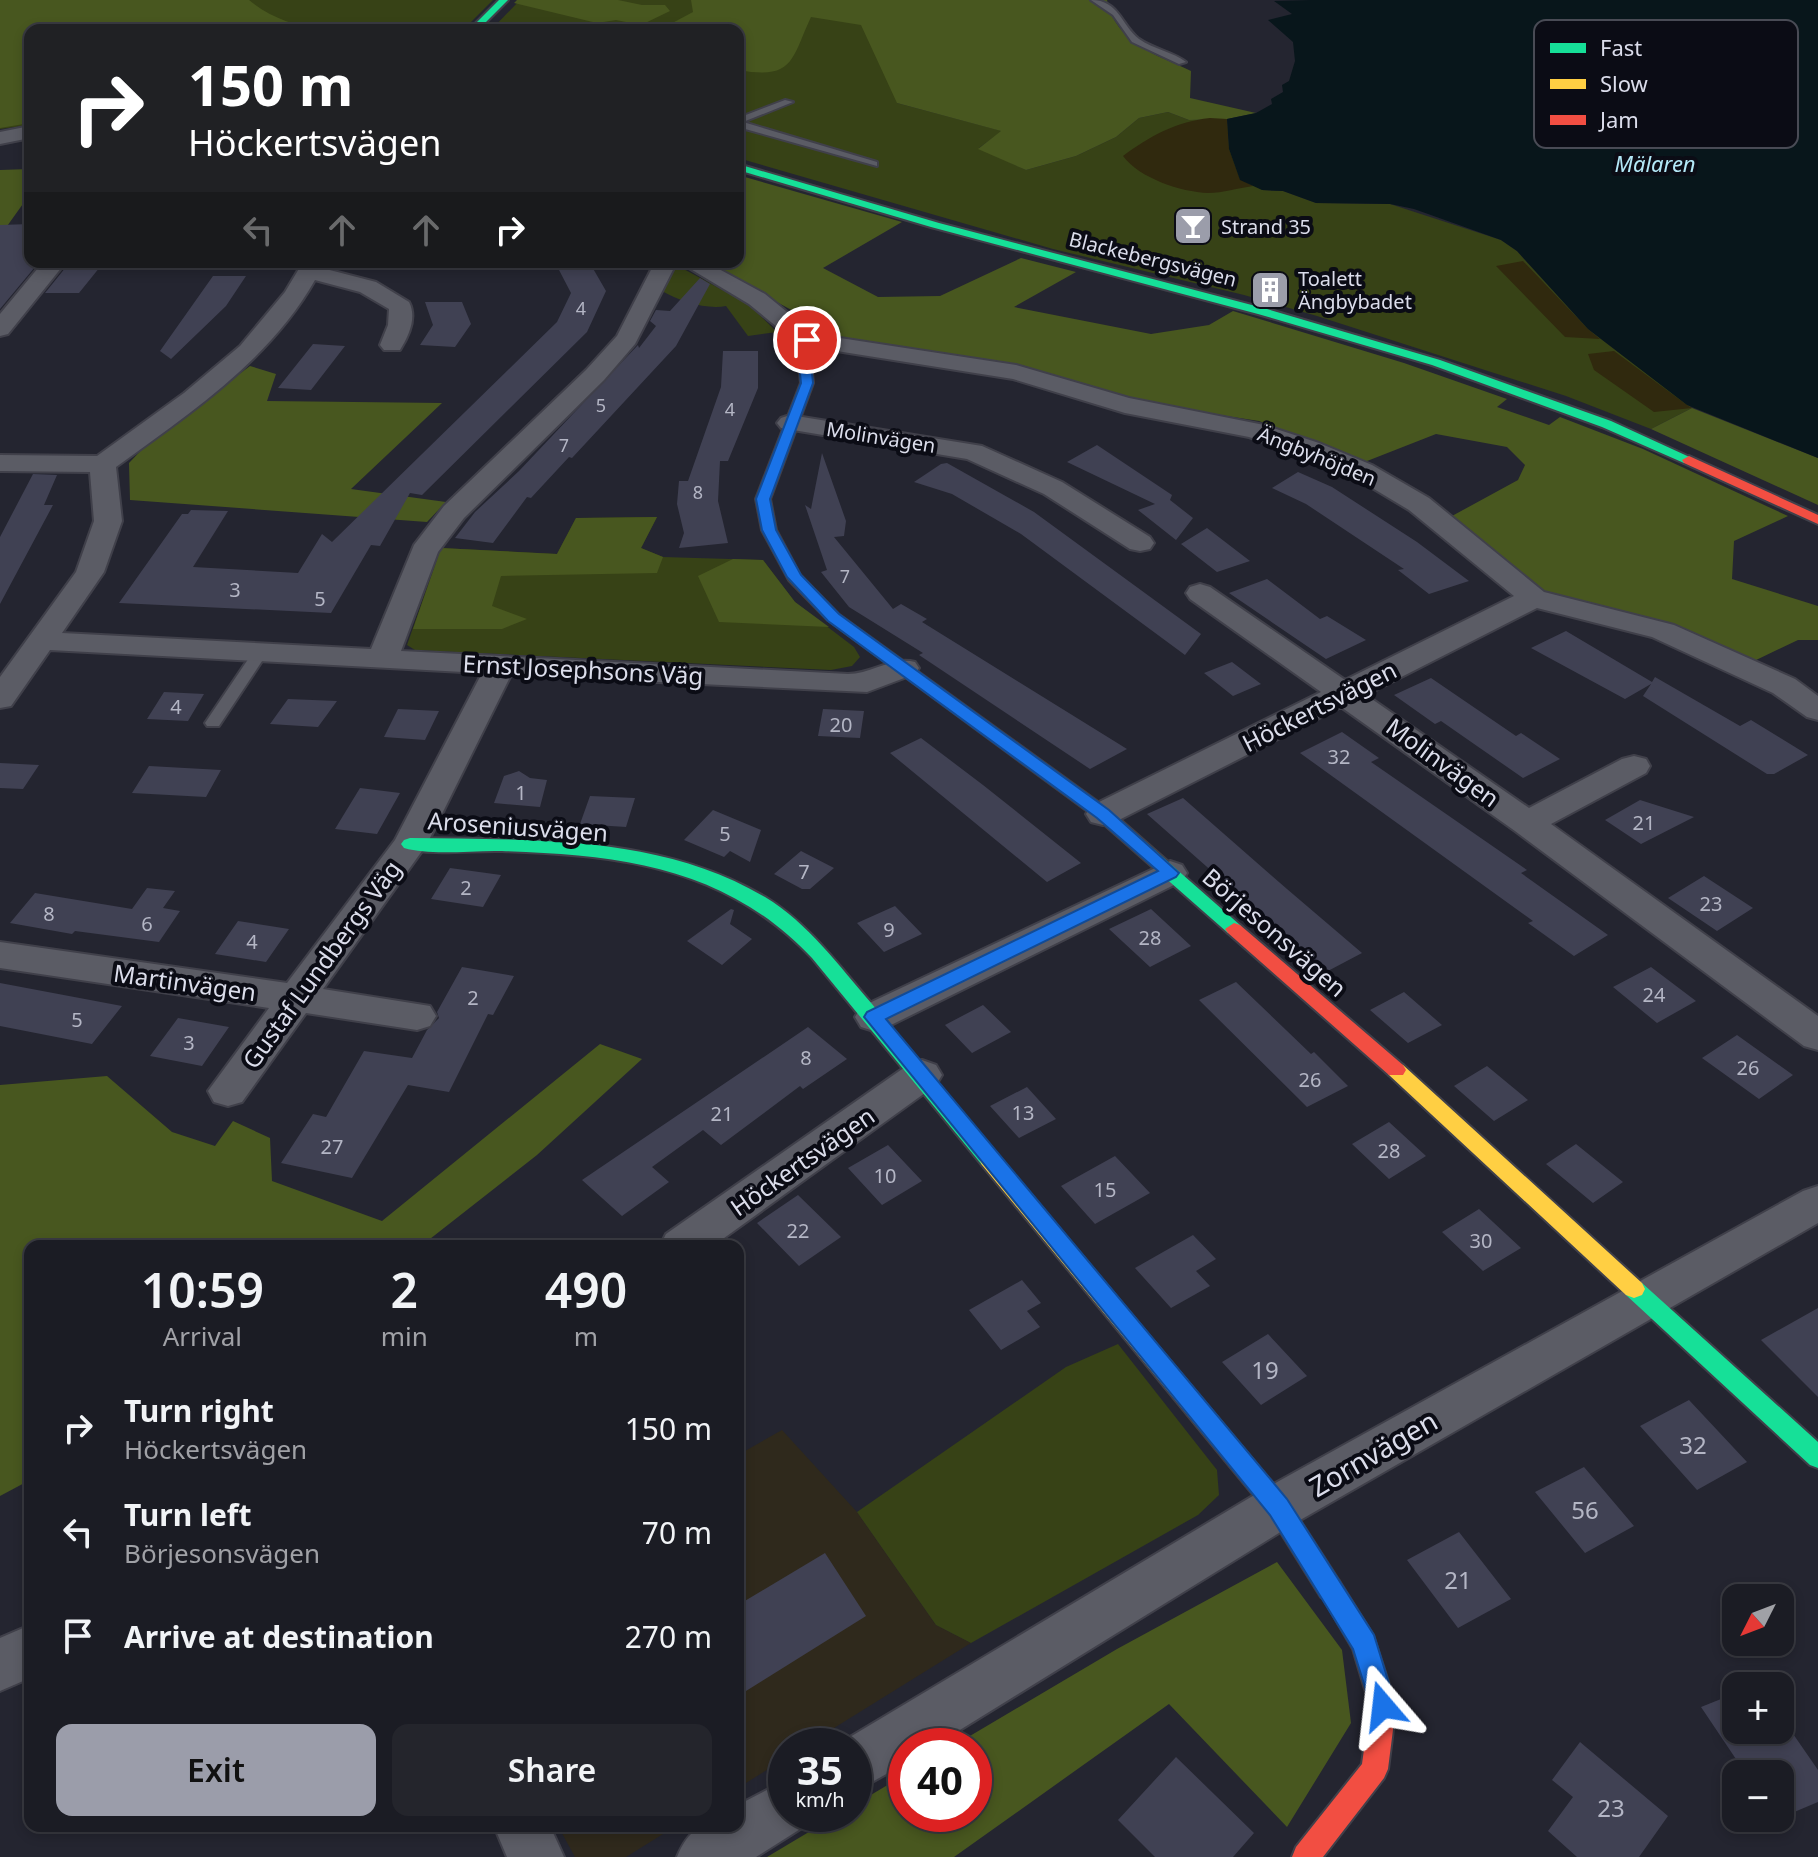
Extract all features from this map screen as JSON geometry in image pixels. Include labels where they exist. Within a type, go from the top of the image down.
[{"type":"street","points":[[479,24],[504,0]]},
{"type":"street","points":[[0,140],[24,134]]},
{"type":"street","points":[[0,140],[24,140]]},
{"type":"street","name":"Blackebergsvägen","points":[[744,169],[998,242],[1236,302],[1500,384],[1666,449],[1818,520]]},
{"type":"street","points":[[0,329],[50,268]]},
{"type":"street","points":[[0,463],[103,464],[223,376],[266,333],[310,268]]},
{"type":"street","points":[[314,268],[377,289],[401,307],[400,325],[392,345]]},
{"type":"street","points":[[383,658],[424,551],[454,512],[595,375],[627,339],[663,268]]},
{"type":"street","points":[[701,268],[757,299],[807,340]]},
{"type":"street","name":"Börjesonsvägen","points":[[807,340],[804,353],[807,383],[763,499],[769,530],[794,577],[833,617],[1103,814],[1399,1073],[1818,1457]]},
{"type":"street","name":"Ängbyhöjden","points":[[807,340],[1016,372],[1125,405],[1255,430],[1310,449],[1363,471],[1419,504],[1534,598],[1663,631],[1784,686],[1818,710]]},
{"type":"street","name":"Molinvägen","points":[[790,423],[973,452],[1053,488],[1140,543]]},
{"type":"street","points":[[0,699],[90,572],[108,521],[103,464]]},
{"type":"street","name":"Molinvägen","points":[[1200,593],[1346,693],[1818,1036]]},
{"type":"street","name":"Höckertsvägen","points":[[1103,814],[1534,598]]},
{"type":"street","name":"Ernst Josephsons Väg","points":[[41,641],[848,683],[867,683],[904,668]]},
{"type":"street","name":"Gustaf Lundbergs Väg","points":[[228,1091],[410,844],[501,665]]},
{"type":"street","points":[[1527,823],[1634,766]]},
{"type":"street","name":"Aroseniusvägen","points":[[410,844],[590,851],[687,869],[753,898],[805,937],[1278,1507],[1364,1644],[1383,1706],[1375,1769],[1306,1857]]},
{"type":"street","points":[[874,1017],[1170,873]]},
{"type":"street","name":"Martinvägen","points":[[0,955],[417,1016]]},
{"type":"street","name":"Höckertsvägen","points":[[689,1240],[922,1075]]},
{"type":"street","name":"Zornvägen","points":[[872,1754],[1278,1507],[1818,1203]]},
{"type":"street","points":[[0,1666],[24,1653]]},
{"type":"street","points":[[705,1857],[768,1818]]},
{"type":"street","points":[[524,1832],[536,1857]]},
{"type":"lane","points":[[1095,0],[1116,13],[1135,40],[1182,62]]},
{"type":"lane","points":[[744,120],[788,102]]},
{"type":"lane","points":[[744,125],[873,164]]},
{"type":"lane","points":[[213,723],[260,652]]},
{"type":"shaded area","points":[[782,1430],[857,1512],[936,1625],[971,1643],[834,1728],[768,1728],[768,1769],[744,1784],[744,1452]]},
{"type":"shaded area","points":[[561,1832],[666,1832],[626,1857],[575,1857]]},
{"type":"green space","points":[[0,0],[493,0],[469,24],[24,24],[24,126],[0,129]]},
{"type":"green space","points":[[0,0],[249,0],[265,12],[295,24],[24,24],[24,124],[0,128]]},
{"type":"green space","points":[[517,0],[618,0],[642,5],[665,5],[670,11],[643,24],[616,20],[597,23],[514,3]]},
{"type":"green space","points":[[520,0],[925,0],[897,103],[1002,131],[979,148],[1026,170],[1076,156],[1116,137],[1139,118],[1168,112],[1189,120],[1227,119],[1229,149],[1262,190],[1283,191],[1316,203],[1390,204],[1501,240],[1517,251],[1588,329],[1692,408],[1651,429],[1566,396],[1317,316],[1053,249],[744,160],[744,24],[497,24]]},
{"type":"green space","points":[[691,0],[1107,0],[1112,15],[1128,37],[1191,71],[1190,98],[1256,113],[1227,119],[1189,120],[1168,112],[1139,118],[1116,137],[1076,156],[1026,170],[978,149],[1001,131],[897,103],[861,25],[811,17],[788,63],[770,72],[756,72],[744,71],[744,24],[670,24],[693,12]]},
{"type":"green space","points":[[24,169],[24,202],[0,236],[0,170]]},
{"type":"green space","points":[[744,177],[902,222],[823,268],[878,297],[940,296],[1021,258],[1076,272],[1014,307],[1151,334],[1209,325],[1233,311],[1404,363],[1507,399],[1497,407],[1549,425],[1560,417],[1643,449],[1788,516],[1734,541],[1732,579],[1818,606],[1818,640],[1798,640],[1754,661],[1684,629],[1560,598],[1518,579],[1452,516],[1518,480],[1525,465],[1507,447],[1436,434],[1362,463],[1259,421],[1161,406],[977,358],[841,337],[714,268],[744,268]]},
{"type":"green space","points":[[682,268],[748,304],[777,332],[748,336],[726,306],[693,304],[662,291],[673,269]]},
{"type":"green space","points":[[250,366],[276,374],[267,401],[442,403],[351,489],[446,502],[427,522],[130,500],[129,463],[150,441]]},
{"type":"green space","points":[[1692,408],[1818,458],[1818,505],[1651,429]]},
{"type":"green space","points":[[657,517],[641,548],[663,557],[763,560],[795,602],[854,647],[860,657],[852,666],[831,670],[415,650],[407,645],[441,548],[557,554],[576,518]]},
{"type":"green space","points":[[657,517],[641,548],[663,557],[657,573],[501,576],[492,606],[527,619],[502,629],[413,629],[441,548],[557,554],[576,518]]},
{"type":"green space","points":[[733,559],[763,560],[795,602],[829,627],[719,622],[698,576]]},
{"type":"green space","points":[[600,1044],[642,1059],[537,1155],[429,1240],[24,1240],[24,1483],[0,1496],[0,1085],[107,1076],[172,1132],[215,1146],[233,1121],[270,1138],[272,1181],[382,1221]]},
{"type":"green space","points":[[1118,1344],[1217,1470],[1219,1495],[1198,1515],[971,1643],[936,1625],[857,1512],[1066,1367]]},
{"type":"green space","points":[[1277,1562],[1342,1650],[1351,1723],[1287,1827],[1169,1704],[992,1830],[992,1728],[983,1728],[1117,1649]]},
{"type":"green space","points":[[888,1785],[888,1832],[989,1832],[954,1857],[767,1857],[809,1832],[872,1832],[872,1794]]},
{"type":"sand","points":[[1210,118],[1227,119],[1229,149],[1240,179],[1253,186],[1214,193],[1186,190],[1150,177],[1123,156],[1164,131]]},
{"type":"sand","points":[[1523,261],[1600,339],[1565,337],[1496,266]]},
{"type":"sand","points":[[1614,351],[1692,408],[1654,412],[1594,370],[1588,354]]},
{"type":"water","name":"Mälaren","points":[[1818,0],[1818,458],[1687,405],[1588,329],[1517,251],[1501,240],[1414,209],[1390,204],[1316,203],[1283,191],[1262,190],[1240,180],[1229,149],[1227,119],[1256,113],[1272,104],[1271,99],[1283,92],[1282,85],[1289,81],[1295,61],[1293,42],[1268,20],[1292,14],[1274,1]]},
{"type":"building","points":[[24,224],[24,268],[34,268],[0,309],[0,225]]},
{"type":"building","points":[[65,268],[99,268],[79,293],[45,293]]},
{"type":"building","points":[[593,268],[606,291],[587,332],[422,495],[410,493],[380,546],[371,545],[331,613],[119,603],[182,514],[188,514],[191,510],[228,511],[193,567],[298,573],[322,534],[332,542],[557,322],[571,293],[559,270]]},
{"type":"building","points":[[213,276],[246,276],[226,306],[171,359],[160,351]]},
{"type":"building","points":[[700,278],[710,284],[676,346],[572,458],[569,457],[531,498],[527,497],[493,543],[455,538],[475,512],[519,471],[638,345],[639,348],[656,326],[650,321],[656,310],[670,311]]},
{"type":"building","points":[[425,302],[462,302],[471,324],[455,347],[420,345],[433,325]]},
{"type":"building","points":[[313,344],[345,346],[311,390],[278,388]]},
{"type":"building","points":[[723,351],[758,351],[758,388],[728,461],[720,461],[718,501],[728,543],[679,548],[684,533],[677,504],[679,481],[688,481],[721,387]]},
{"type":"building","points":[[1097,445],[1172,495],[1170,500],[1193,518],[1176,540],[1138,510],[1155,504],[1067,462]]},
{"type":"building","points":[[822,453],[846,521],[844,536],[834,537],[893,609],[901,604],[927,619],[922,622],[1127,749],[1090,769],[919,655],[923,653],[849,607],[821,572],[827,570],[805,505],[811,509]]},
{"type":"building","points":[[947,463],[1034,512],[1201,634],[1185,655],[1021,534],[952,494],[914,482]]},
{"type":"building","points":[[1298,472],[1332,487],[1417,542],[1469,581],[1429,594],[1398,570],[1404,569],[1306,504],[1272,488]]},
{"type":"building","points":[[33,474],[57,475],[44,505],[53,505],[0,604],[0,537]]},
{"type":"building","points":[[1207,528],[1250,561],[1217,572],[1181,544]]},
{"type":"building","points":[[1267,579],[1320,619],[1327,616],[1366,640],[1326,659],[1229,593]]},
{"type":"building","points":[[1566,631],[1652,682],[1655,677],[1740,726],[1751,720],[1808,755],[1774,774],[1767,774],[1643,696],[1651,684],[1625,699],[1531,648]]},
{"type":"building","points":[[1232,662],[1261,684],[1233,696],[1204,673]]},
{"type":"building","points":[[1431,678],[1516,736],[1521,733],[1560,759],[1523,778],[1441,721],[1435,724],[1394,695]]},
{"type":"building","points":[[164,692],[204,694],[188,721],[147,719]]},
{"type":"building","points":[[288,699],[337,701],[318,727],[270,724]]},
{"type":"building","points":[[398,709],[439,711],[425,740],[384,737]]},
{"type":"building","points":[[823,709],[864,711],[860,738],[818,736]]},
{"type":"building","points":[[1342,732],[1379,758],[1371,762],[1527,870],[1521,873],[1608,935],[1574,956],[1528,923],[1533,921],[1300,753]]},
{"type":"building","points":[[921,738],[1081,863],[1047,882],[890,753]]},
{"type":"building","points":[[0,763],[39,765],[23,789],[0,788]]},
{"type":"building","points":[[149,766],[221,770],[206,797],[132,793]]},
{"type":"building","points":[[519,771],[530,778],[547,780],[540,807],[494,803],[504,776]]},
{"type":"building","points":[[360,788],[400,793],[377,834],[335,829]]},
{"type":"building","points":[[590,796],[635,798],[626,827],[580,824]]},
{"type":"building","points":[[1183,798],[1362,953],[1326,972],[1147,814]]},
{"type":"building","points":[[1640,800],[1694,817],[1641,844],[1605,820]]},
{"type":"building","points":[[713,810],[761,830],[750,862],[730,851],[724,857],[684,840]]},
{"type":"building","points":[[801,851],[834,868],[810,889],[802,889],[774,874]]},
{"type":"building","points":[[450,868],[501,875],[483,907],[431,899]]},
{"type":"building","points":[[1704,876],[1753,908],[1717,931],[1668,898]]},
{"type":"building","points":[[147,888],[175,891],[163,908],[180,911],[159,942],[75,931],[72,934],[10,923],[35,893],[132,909]]},
{"type":"building","points":[[895,906],[922,934],[884,952],[857,923]]},
{"type":"building","points":[[731,909],[734,910],[730,924],[752,939],[722,965],[687,941]]},
{"type":"building","points":[[1151,909],[1191,946],[1150,967],[1109,929]]},
{"type":"building","points":[[238,921],[289,929],[266,962],[215,954]]},
{"type":"building","points":[[462,967],[514,976],[493,1015],[488,1014],[449,1092],[408,1085],[352,1178],[281,1163],[313,1114],[326,1117],[364,1051],[412,1058],[427,1030],[439,1018],[437,1012]]},
{"type":"building","points":[[1651,967],[1696,1001],[1657,1023],[1613,987]]},
{"type":"building","points":[[1236,982],[1348,1086],[1307,1107],[1199,1000]]},
{"type":"building","points":[[0,983],[122,1006],[92,1044],[0,1026]]},
{"type":"building","points":[[1404,992],[1442,1025],[1408,1043],[1370,1010]]},
{"type":"building","points":[[983,1005],[1011,1032],[972,1053],[945,1025]]},
{"type":"building","points":[[178,1018],[229,1027],[202,1066],[150,1056]]},
{"type":"building","points":[[808,1027],[847,1059],[803,1089],[800,1086],[721,1145],[703,1130],[652,1167],[669,1182],[622,1216],[582,1180]]},
{"type":"building","points":[[1737,1035],[1793,1075],[1759,1099],[1702,1058]]},
{"type":"building","points":[[1487,1066],[1528,1100],[1494,1121],[1454,1086]]},
{"type":"building","points":[[1027,1087],[1056,1119],[1019,1138],[990,1106]]},
{"type":"building","points":[[1389,1122],[1426,1156],[1389,1179],[1352,1144]]},
{"type":"building","points":[[1576,1144],[1623,1182],[1593,1203],[1546,1164]]},
{"type":"building","points":[[888,1145],[922,1181],[882,1205],[848,1168]]},
{"type":"building","points":[[1115,1156],[1150,1193],[1095,1224],[1061,1186]]},
{"type":"building","points":[[798,1195],[841,1237],[799,1266],[757,1223]]},
{"type":"building","points":[[1479,1209],[1521,1248],[1483,1271],[1442,1232]]},
{"type":"building","points":[[1193,1235],[1216,1259],[1196,1271],[1210,1286],[1171,1308],[1135,1268]]},
{"type":"building","points":[[1022,1280],[1041,1303],[1027,1311],[1040,1327],[1001,1350],[969,1310]]},
{"type":"building","points":[[1818,1308],[1818,1397],[1761,1340]]},
{"type":"building","points":[[1268,1334],[1307,1376],[1261,1405],[1222,1362]]},
{"type":"building","points":[[1689,1400],[1747,1462],[1697,1490],[1640,1426]]},
{"type":"building","points":[[1584,1467],[1634,1526],[1585,1553],[1535,1492]]},
{"type":"building","points":[[1459,1532],[1511,1599],[1458,1628],[1407,1560]]},
{"type":"building","points":[[825,1553],[866,1616],[744,1692],[744,1601]]},
{"type":"building","points":[[1722,1699],[1722,1738],[1701,1707]]},
{"type":"building","points":[[1794,1735],[1818,1770],[1818,1802],[1794,1812],[1794,1760],[1737,1760],[1726,1744],[1794,1744]]},
{"type":"building","points":[[1580,1742],[1668,1816],[1639,1857],[1577,1857],[1548,1831],[1573,1797],[1552,1780]]},
{"type":"building","points":[[1176,1757],[1254,1833],[1233,1857],[1155,1857],[1118,1820]]},
{"type":"traffic: fast","points":[[479,24],[504,0]]},
{"type":"traffic: fast","points":[[744,169],[935,225],[1262,311],[1436,362],[1606,424],[1689,460]]},
{"type":"traffic: fast","points":[[807,340],[804,353],[807,383],[763,499],[769,530],[794,577],[833,617],[1103,814],[1234,929]]},
{"type":"traffic: fast","points":[[410,844],[544,847],[635,856],[678,866],[720,881],[759,902],[791,926],[818,954],[989,1159]]},
{"type":"traffic: fast","points":[[1634,1289],[1818,1457]]},
{"type":"traffic: slow","points":[[1396,1070],[1634,1289]]},
{"type":"traffic: slow","points":[[989,1159],[1278,1507],[1330,1589]]},
{"type":"traffic: jam","points":[[1689,460],[1818,520]]},
{"type":"traffic: jam","points":[[1234,929],[1396,1070]]},
{"type":"traffic: jam","points":[[1306,1857],[1375,1769],[1383,1706],[1364,1644],[1330,1589]]},
{"type":"place","name":"Strand 35","points":[[1193,226]]},
{"type":"place","name":"Toalett Ängbybadet","points":[[1270,290]]},
{"type":"route","points":[[807,340],[804,353],[807,383],[763,499],[769,530],[794,577],[833,617],[1103,814],[1170,873],[874,1017],[1278,1507],[1364,1644],[1383,1706]]}]
